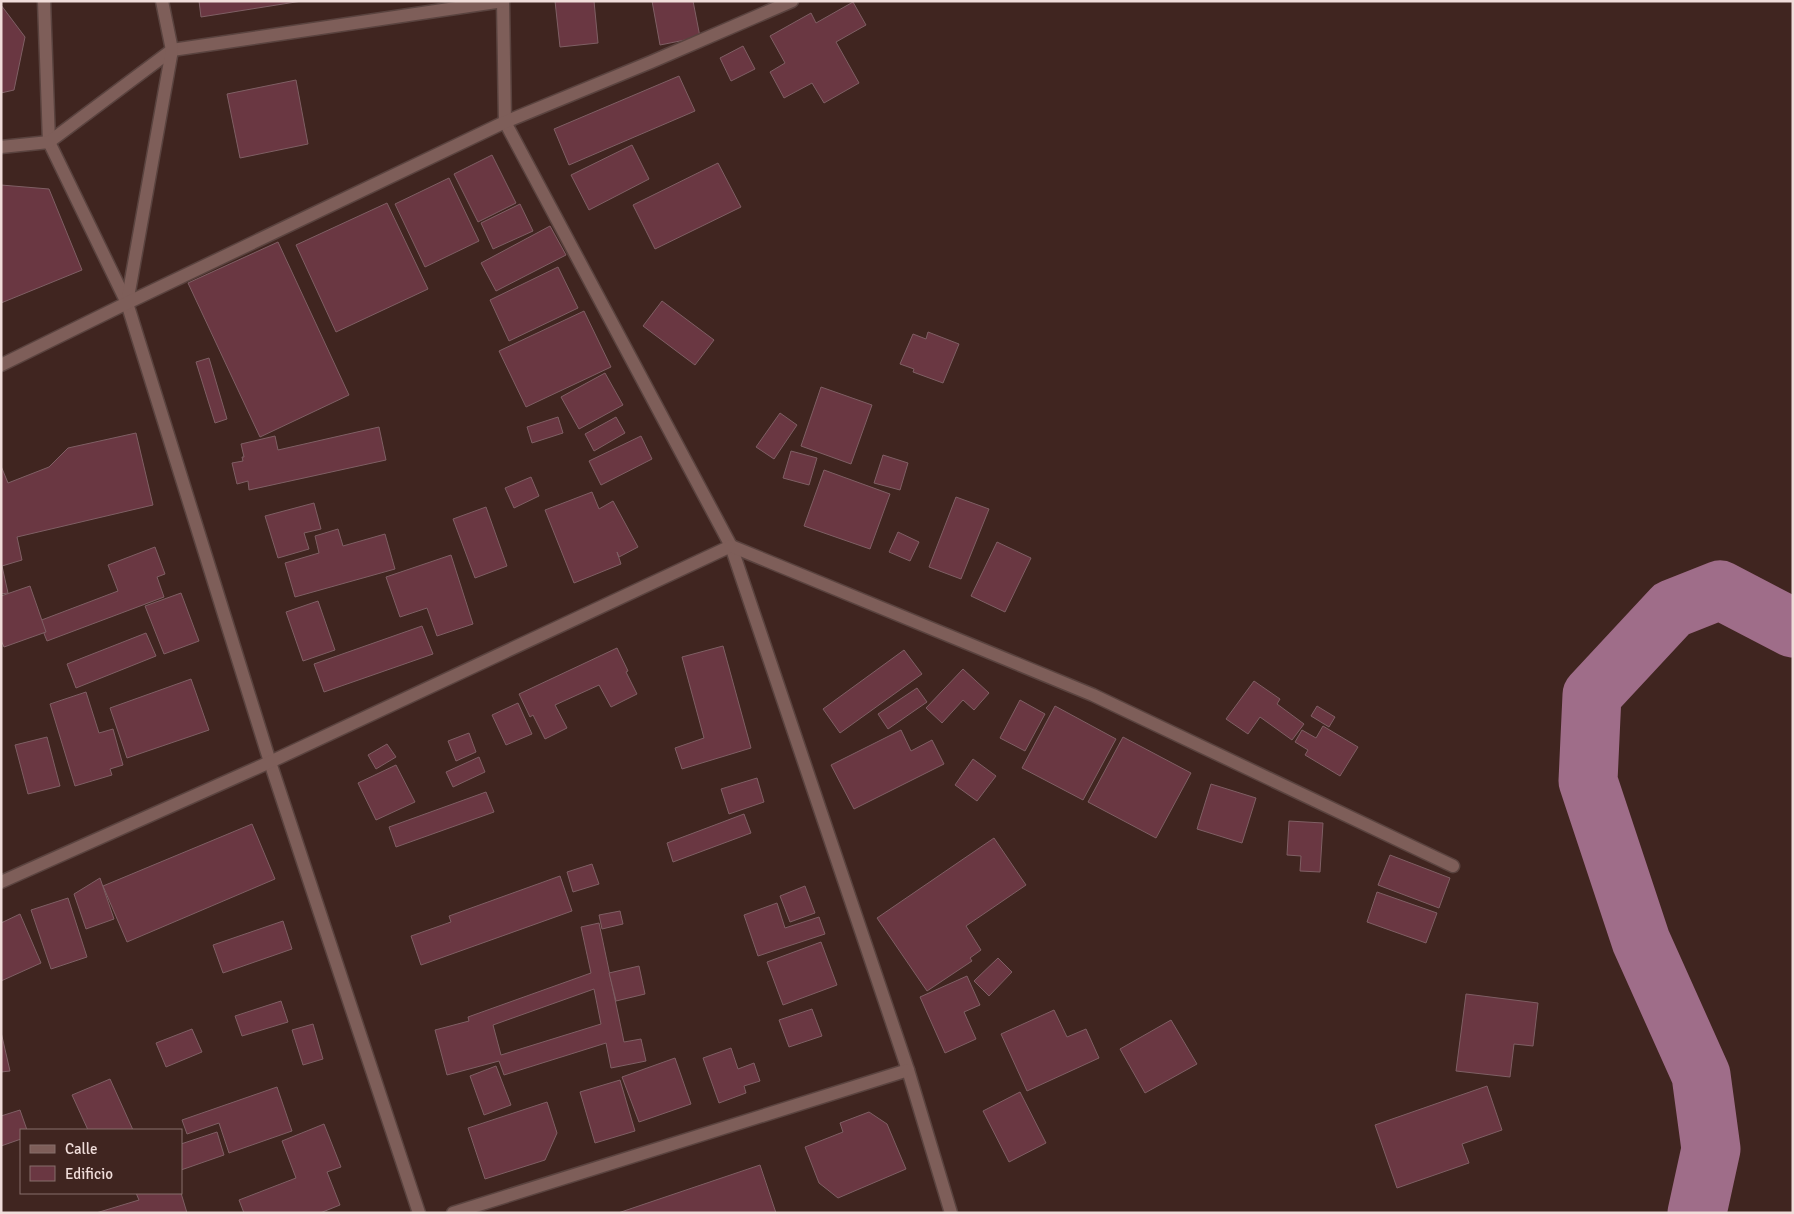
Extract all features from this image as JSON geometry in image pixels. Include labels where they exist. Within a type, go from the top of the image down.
[{"type":"street","points":[[44,1],[49,142],[127,303],[270,762],[419,1213]]},
{"type":"street","points":[[127,303],[172,50],[162,1]]},
{"type":"street","points":[[1,365],[505,122],[652,62],[792,1]]},
{"type":"street","points":[[1,147],[49,142],[172,50],[503,2],[505,122],[731,546],[908,1070],[951,1213]]},
{"type":"street","points":[[1,882],[270,762],[731,546],[1093,695],[1453,866]]},
{"type":"street","points":[[453,1213],[908,1070]]},
{"type":"building","points":[[199,1],[302,1],[201,17]]},
{"type":"building","points":[[555,1],[594,1],[598,43],[560,47]]},
{"type":"building","points":[[652,1],[693,1],[700,37],[660,45]]},
{"type":"building","points":[[853,2],[866,25],[836,42],[859,83],[824,103],[812,83],[784,98],[770,72],[785,63],[770,36],[811,13],[816,23]]},
{"type":"building","points":[[1,5],[25,37],[14,90],[1,93]]},
{"type":"building","points":[[743,46],[755,69],[731,81],[720,58]]},
{"type":"building","points":[[679,76],[695,111],[569,165],[554,129]]},
{"type":"building","points":[[296,80],[308,144],[240,158],[227,94]]},
{"type":"building","points":[[632,145],[649,179],[589,210],[571,175]]},
{"type":"building","points":[[492,155],[516,203],[478,222],[454,174]]},
{"type":"building","points":[[718,163],[741,207],[655,249],[633,205]]},
{"type":"building","points":[[449,178],[479,241],[425,267],[395,204]]},
{"type":"building","points":[[1,185],[49,189],[82,270],[1,303]]},
{"type":"building","points":[[387,203],[428,289],[336,332],[296,245]]},
{"type":"building","points":[[520,204],[533,231],[493,249],[481,223]]},
{"type":"building","points":[[550,226],[566,255],[496,291],[481,263]]},
{"type":"building","points":[[278,242],[349,395],[260,437],[188,283]]},
{"type":"building","points":[[558,267],[578,308],[509,341],[490,300]]},
{"type":"building","points":[[662,301],[714,340],[695,365],[643,326]]},
{"type":"building","points":[[584,311],[611,367],[526,407],[499,351]]},
{"type":"building","points":[[928,332],[959,344],[943,383],[913,372],[914,369],[900,364],[913,334],[926,339]]},
{"type":"building","points":[[209,358],[227,419],[215,423],[196,362]]},
{"type":"building","points":[[605,373],[623,405],[579,429],[561,397]]},
{"type":"building","points":[[821,387],[872,405],[851,464],[801,446]]},
{"type":"building","points":[[780,413],[797,425],[774,459],[756,447]]},
{"type":"building","points":[[558,417],[563,433],[532,443],[527,427]]},
{"type":"building","points":[[616,417],[625,433],[594,451],[585,434]]},
{"type":"building","points":[[379,427],[386,460],[249,490],[248,481],[237,484],[232,463],[243,461],[241,444],[275,436],[278,450]]},
{"type":"building","points":[[136,433],[153,505],[17,537],[22,560],[2,566],[8,593],[1,594],[1,466],[8,483],[49,467],[68,448]]},
{"type":"building","points":[[641,436],[652,459],[601,485],[589,461]]},
{"type":"building","points":[[791,451],[817,458],[809,485],[783,478]]},
{"type":"building","points":[[883,455],[908,463],[900,490],[874,483]]},
{"type":"building","points":[[824,470],[890,494],[870,549],[804,526]]},
{"type":"building","points":[[531,477],[539,496],[514,508],[505,488]]},
{"type":"building","points":[[592,492],[599,509],[613,501],[638,547],[619,557],[617,552],[621,564],[574,583],[545,510]]},
{"type":"building","points":[[956,497],[989,509],[961,579],[929,567]]},
{"type":"building","points":[[314,503],[321,529],[304,533],[309,549],[278,558],[265,516]]},
{"type":"building","points":[[486,507],[507,566],[475,578],[453,519]]},
{"type":"building","points":[[338,529],[343,546],[385,534],[395,569],[295,597],[285,563],[319,553],[315,536]]},
{"type":"building","points":[[898,532],[919,542],[910,561],[889,552]]},
{"type":"building","points":[[997,542],[1031,558],[1005,612],[971,596]]},
{"type":"building","points":[[155,547],[165,574],[157,577],[164,597],[47,641],[39,621],[118,591],[108,565]]},
{"type":"building","points":[[451,555],[473,624],[437,636],[427,608],[400,617],[386,577]]},
{"type":"building","points":[[30,586],[46,632],[4,647],[1,640],[1,596]]},
{"type":"building","points":[[181,593],[199,641],[164,654],[145,606]]},
{"type":"building","points":[[318,601],[335,650],[303,661],[286,612]]},
{"type":"building","points":[[422,626],[433,654],[324,692],[314,664]]},
{"type":"building","points":[[146,633],[156,656],[76,688],[67,664]]},
{"type":"building","points":[[723,646],[751,748],[682,769],[675,748],[704,738],[682,657]]},
{"type":"building","points":[[617,648],[637,694],[611,707],[599,685],[555,705],[567,728],[545,739],[533,715],[530,717],[519,694]]},
{"type":"building","points":[[904,650],[922,674],[840,733],[823,709]]},
{"type":"building","points":[[963,669],[989,693],[974,710],[963,700],[942,723],[926,708]]},
{"type":"building","points":[[191,679],[209,730],[127,758],[110,708]]},
{"type":"building","points":[[1254,681],[1280,699],[1277,704],[1304,724],[1292,740],[1260,717],[1248,734],[1226,719]]},
{"type":"building","points":[[917,688],[927,702],[888,729],[878,714]]},
{"type":"building","points":[[86,692],[99,733],[113,729],[123,765],[110,769],[112,775],[75,786],[50,704]]},
{"type":"building","points":[[1020,700],[1045,714],[1025,751],[1000,738]]},
{"type":"building","points":[[518,703],[532,734],[506,745],[492,715]]},
{"type":"building","points":[[1055,706],[1116,739],[1083,800],[1022,768]]},
{"type":"building","points":[[1317,706],[1335,717],[1329,727],[1311,716]]},
{"type":"building","points":[[1323,726],[1358,747],[1340,776],[1305,755],[1308,750],[1295,742],[1302,730],[1316,738]]},
{"type":"building","points":[[901,730],[911,751],[932,740],[944,764],[854,809],[831,765]]},
{"type":"building","points":[[469,733],[476,752],[456,761],[448,741]]},
{"type":"building","points":[[47,737],[60,786],[28,794],[15,745]]},
{"type":"building","points":[[1123,737],[1191,773],[1156,838],[1088,802]]},
{"type":"building","points":[[387,744],[396,757],[376,769],[368,755]]},
{"type":"building","points":[[479,757],[485,772],[453,787],[446,772]]},
{"type":"building","points":[[973,759],[996,776],[977,801],[955,785]]},
{"type":"building","points":[[396,765],[415,802],[376,820],[358,783]]},
{"type":"building","points":[[757,778],[764,802],[729,814],[721,789]]},
{"type":"building","points":[[1211,784],[1256,798],[1242,843],[1197,829]]},
{"type":"building","points":[[486,792],[494,812],[396,847],[389,827]]},
{"type":"building","points":[[744,814],[751,833],[673,862],[667,843]]},
{"type":"building","points":[[1289,821],[1323,823],[1320,872],[1300,871],[1301,856],[1287,855]]},
{"type":"building","points":[[252,824],[275,879],[127,942],[103,886]]},
{"type":"building","points":[[994,838],[1026,885],[966,926],[981,950],[970,958],[972,961],[927,991],[877,918]]},
{"type":"building","points":[[1390,855],[1450,878],[1439,908],[1378,885]]},
{"type":"building","points":[[592,864],[599,884],[573,892],[567,872]]},
{"type":"building","points":[[560,876],[572,911],[421,965],[411,936],[451,922],[449,916]]},
{"type":"building","points":[[100,878],[114,919],[86,929],[74,894]]},
{"type":"building","points":[[805,886],[815,913],[790,922],[780,896]]},
{"type":"building","points":[[1377,892],[1437,913],[1426,943],[1367,922]]},
{"type":"building","points":[[68,898],[87,957],[51,969],[31,910]]},
{"type":"building","points":[[777,903],[785,928],[819,917],[825,934],[758,956],[744,915]]},
{"type":"building","points":[[620,911],[623,924],[602,929],[599,915]]},
{"type":"building","points":[[20,914],[41,963],[1,981],[1,923]]},
{"type":"building","points":[[283,921],[292,949],[223,973],[213,945]]},
{"type":"building","points":[[599,923],[624,1042],[641,1039],[646,1061],[611,1068],[606,1043],[504,1075],[499,1061],[447,1075],[435,1030],[469,1021],[468,1017],[591,973],[581,927]],"holes":[[[594,989],[601,1024],[501,1055],[493,1025]]]},
{"type":"building","points":[[821,942],[837,985],[783,1005],[767,962]]},
{"type":"building","points":[[998,958],[1012,972],[989,996],[974,981]]},
{"type":"building","points":[[639,966],[645,994],[616,1001],[609,973]]},
{"type":"building","points":[[967,976],[980,1005],[964,1012],[976,1039],[945,1053],[920,997]]},
{"type":"building","points":[[1466,994],[1538,1003],[1533,1046],[1514,1044],[1510,1077],[1456,1071]]},
{"type":"building","points":[[281,1001],[288,1022],[242,1036],[235,1016]]},
{"type":"building","points":[[812,1009],[822,1036],[789,1047],[779,1020]]},
{"type":"building","points":[[1054,1010],[1067,1037],[1086,1029],[1099,1058],[1027,1091],[1001,1034]]},
{"type":"building","points":[[1171,1020],[1197,1064],[1145,1093],[1120,1049]]},
{"type":"building","points":[[313,1024],[323,1059],[303,1065],[292,1030]]},
{"type":"building","points":[[192,1029],[202,1052],[166,1067],[156,1043]]},
{"type":"building","points":[[1,1032],[10,1071],[1,1072]]},
{"type":"building","points":[[731,1048],[738,1069],[754,1063],[760,1081],[744,1086],[746,1093],[719,1103],[703,1058]]},
{"type":"building","points":[[675,1058],[691,1104],[639,1122],[622,1077]]},
{"type":"building","points":[[496,1066],[511,1105],[484,1115],[470,1076]]},
{"type":"building","points":[[110,1079],[133,1129],[88,1129],[72,1095]]},
{"type":"building","points":[[620,1080],[635,1131],[595,1143],[580,1092]]},
{"type":"building","points":[[1487,1086],[1502,1130],[1462,1144],[1469,1163],[1397,1188],[1375,1125]]},
{"type":"building","points":[[277,1087],[292,1131],[229,1153],[219,1123],[187,1134],[182,1120]]},
{"type":"building","points":[[1020,1092],[1046,1143],[1009,1162],[983,1111]]},
{"type":"building","points":[[547,1102],[557,1133],[545,1160],[485,1179],[468,1128]]},
{"type":"building","points":[[20,1110],[27,1129],[20,1129],[20,1139],[1,1146],[1,1116]]},
{"type":"building","points":[[869,1112],[887,1124],[906,1169],[838,1198],[819,1183],[805,1147],[843,1132],[840,1123]]},
{"type":"building","points":[[324,1124],[341,1167],[327,1172],[340,1205],[320,1213],[244,1213],[239,1200],[296,1178],[282,1141]]},
{"type":"building","points":[[217,1132],[224,1155],[182,1170],[182,1144]]},
{"type":"building","points":[[760,1165],[776,1213],[618,1213]]},
{"type":"building","points":[[136,1194],[181,1194],[187,1213],[96,1213],[139,1200]]},
{"type":"waterway","points":[[1697,1213],[1711,1149],[1701,1075],[1641,941],[1588,781],[1592,695],[1672,609],[1720,590],[1793,628]]}]
